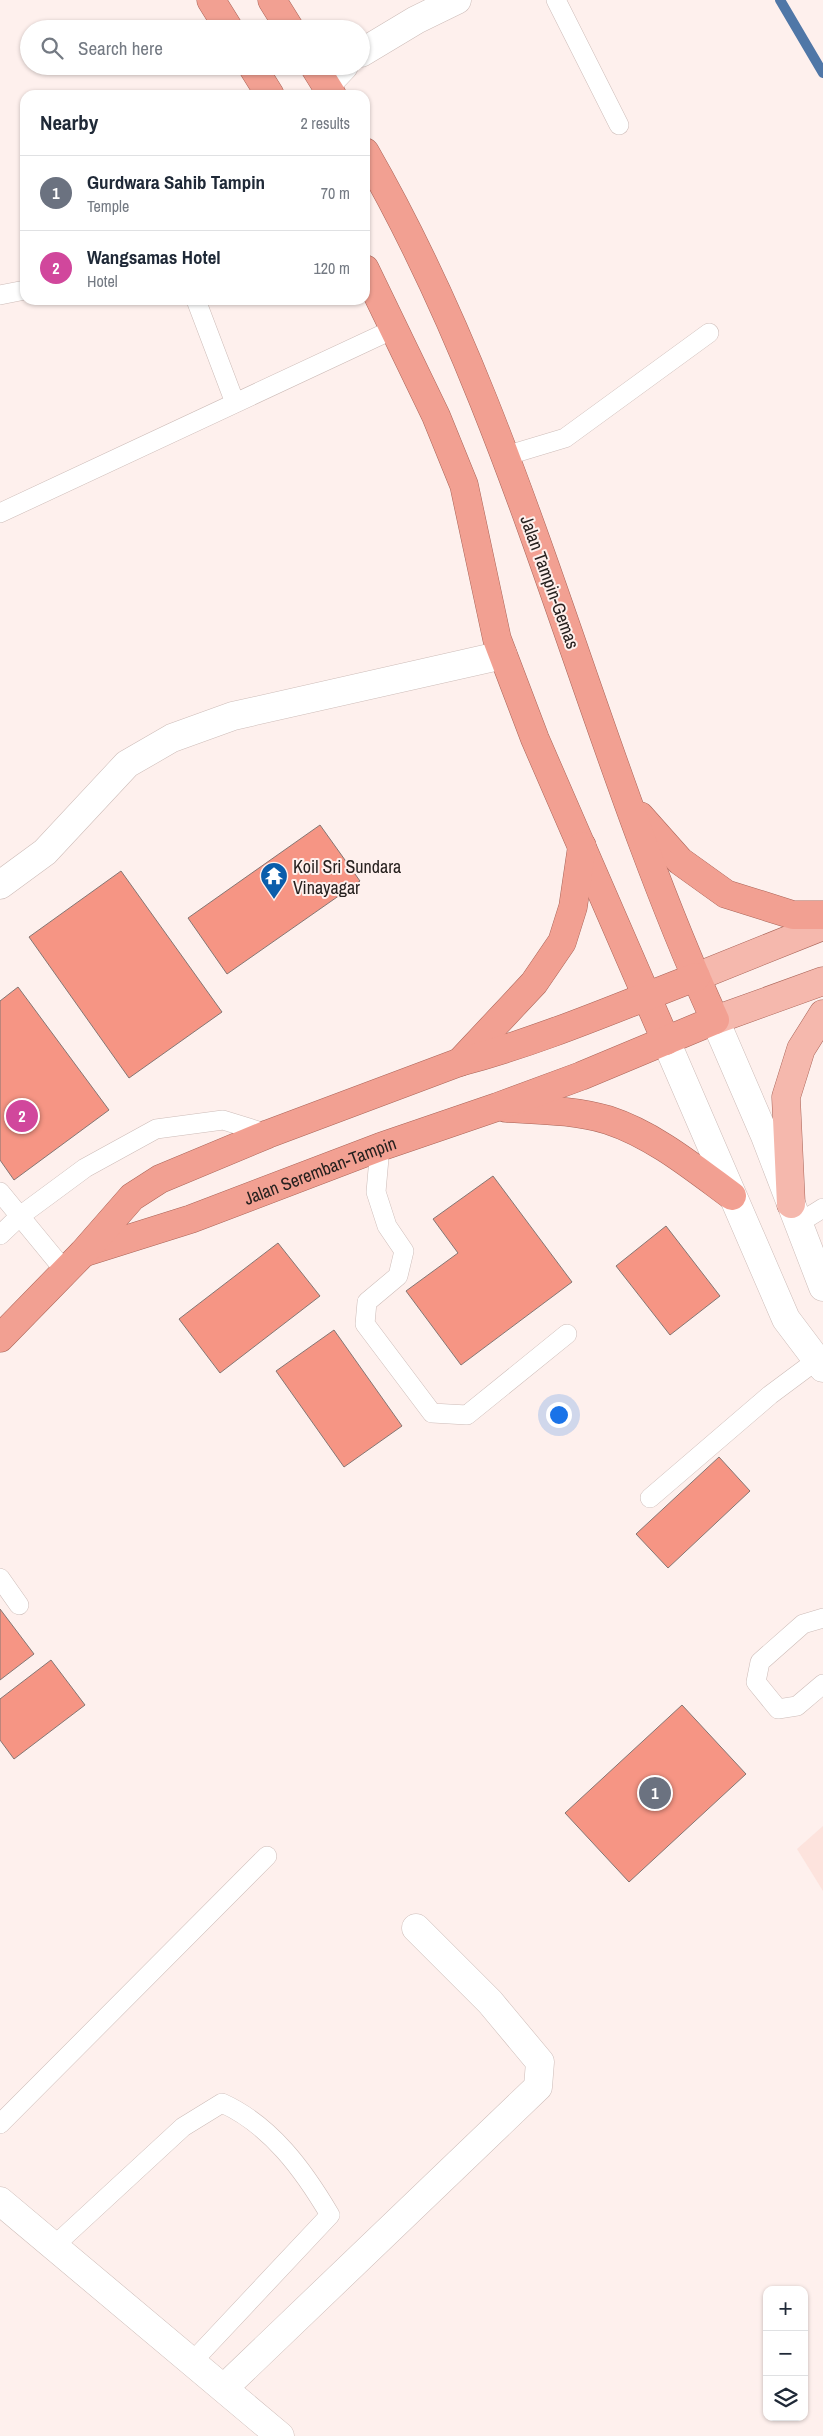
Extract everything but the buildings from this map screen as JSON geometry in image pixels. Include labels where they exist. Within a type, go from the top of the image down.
[{"type":"highway","points":[[211,0],[223,20]]},
{"type":"highway","points":[[272,0],[284,20]]},
{"type":"highway","points":[[258,75],[267,90]]},
{"type":"highway","name":"Jalan Tampin-Gemas","points":[[370,161],[439,292],[483,396],[629,804],[696,977],[716,1020]]},
{"type":"highway","points":[[370,279],[396,328],[436,416],[464,485],[497,639],[535,739],[666,1042]]},
{"type":"highway","points":[[629,804],[680,861],[726,894],[792,915],[823,915]]},
{"type":"highway","points":[[460,1062],[534,983],[562,942],[573,907],[582,846]]},
{"type":"highway","points":[[74,1262],[132,1197],[153,1183],[204,1159],[460,1062],[492,1054],[696,977]]},
{"type":"highway","name":"Jalan Seremban-Tampin","points":[[0,1338],[74,1262],[380,1147],[497,1107],[666,1042],[716,1020]]},
{"type":"highway","points":[[497,1107],[567,1112],[609,1120],[648,1138],[732,1196]]},
{"type":"main road","points":[[696,977],[823,926]]},
{"type":"main road","points":[[716,1020],[823,981]]},
{"type":"main road","points":[[795,1214],[786,1097],[801,1050],[823,1014]]},
{"type":"street","points":[[370,46],[417,10],[457,0]]},
{"type":"street","points":[[0,884],[45,852],[127,764],[172,738],[233,716],[503,655]]},
{"type":"street","points":[[716,1020],[823,1287]]},
{"type":"street","points":[[666,1042],[786,1319],[820,1364]]},
{"type":"street","points":[[224,2388],[538,2087],[540,2062],[490,2002],[416,1928]]},
{"type":"street","points":[[0,2201],[280,2436]]},
{"type":"lane","points":[[556,0],[618,125]]},
{"type":"lane","points":[[0,295],[20,291]]},
{"type":"lane","points":[[198,305],[235,403]]},
{"type":"lane","points":[[0,513],[396,328]]},
{"type":"lane","points":[[505,456],[565,438],[709,333]]},
{"type":"lane","points":[[0,1235],[20,1216],[86,1168],[156,1129],[223,1120],[268,1134]]},
{"type":"lane","points":[[380,1147],[376,1192],[387,1226],[404,1251],[398,1276],[367,1302],[366,1324],[432,1413],[468,1415],[567,1334]]},
{"type":"lane","points":[[0,1192],[20,1216],[74,1262]]},
{"type":"lane","points":[[795,1214],[823,1208]]},
{"type":"lane","points":[[650,1498],[770,1395],[820,1364]]},
{"type":"lane","points":[[0,1578],[20,1606]]},
{"type":"lane","points":[[823,1618],[803,1624],[760,1662],[756,1682],[778,1708],[797,1706],[823,1684]]},
{"type":"lane","points":[[0,2124],[267,1856]]},
{"type":"lane","points":[[54,2246],[183,2127],[222,2103],[240,2111],[275,2139],[314,2188],[330,2215],[192,2362]]},
{"type":"shaded area","points":[[823,1826],[823,1891],[797,1849]]},
{"type":"waterway","points":[[780,0],[823,73]]},
{"type":"place","name":"Koil Sri Sundara Vinayagar","points":[[274,900]]},
{"type":"place","name":"Wangsamas Hotel","points":[[22,1116]]},
{"type":"place","name":"Gurdwara Sahib Tampin","points":[[655,1793]]}]
